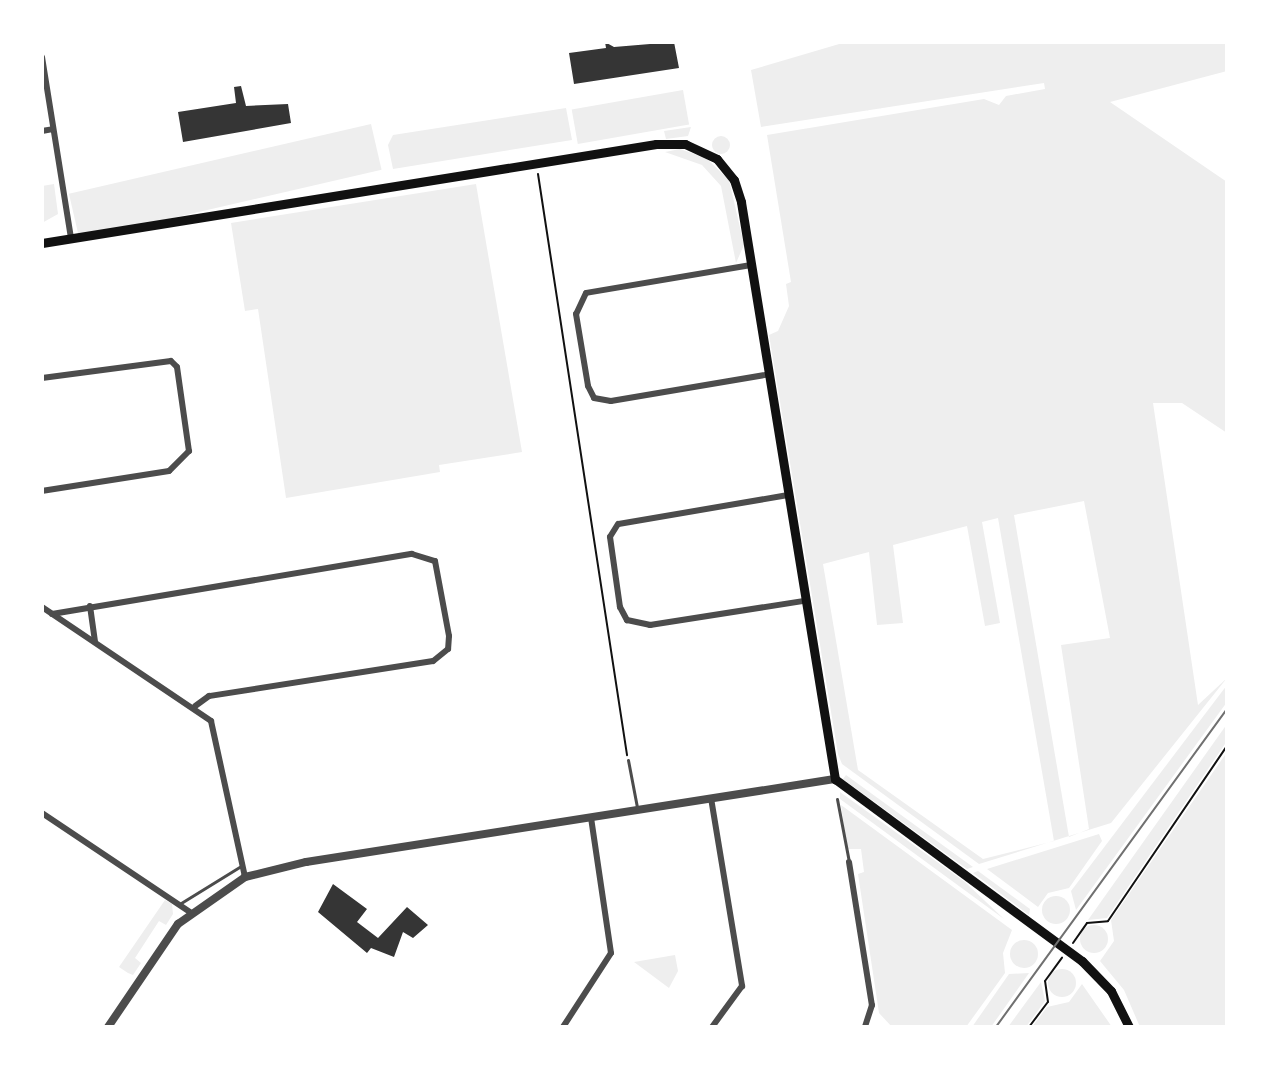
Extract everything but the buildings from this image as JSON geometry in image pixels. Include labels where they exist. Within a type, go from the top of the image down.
[{"type":"main road","points":[[42,243],[656,144],[690,146],[717,159],[734,180],[751,265],[804,601],[835,779],[1072,953],[1111,990],[1129,1027]]},
{"type":"street","points":[[42,57],[71,239]]},
{"type":"street","points":[[42,131],[53,129]]},
{"type":"street","points":[[751,265],[586,293],[576,314],[594,398],[610,402],[770,374]]},
{"type":"street","points":[[42,378],[171,361],[177,367],[188,454],[169,471],[42,491]]},
{"type":"street","points":[[788,495],[618,524],[614,530],[620,607],[627,620],[640,626],[804,601]]},
{"type":"street","points":[[52,614],[90,606],[426,555],[440,572],[447,649],[433,661],[209,696],[195,705]]},
{"type":"street","points":[[90,606],[95,642]]},
{"type":"street","points":[[42,607],[195,705],[218,736],[241,866],[245,877]]},
{"type":"street","points":[[108,1027],[156,951],[190,912],[245,877],[637,809],[835,779]]},
{"type":"street","points":[[711,798],[742,986],[712,1027]]},
{"type":"street","points":[[42,813],[181,903],[190,912]]},
{"type":"street","points":[[563,1027],[611,953],[591,817]]},
{"type":"street","points":[[849,862],[872,1005],[865,1027]]},
{"type":"lane","points":[[628,760],[637,809]]},
{"type":"lane","points":[[837,799],[849,862]]},
{"type":"lane","points":[[181,903],[241,866]]},
{"type":"path","points":[[536,165],[628,760]]},
{"type":"path","points":[[1108,921],[1227,746]]},
{"type":"path","points":[[1029,1027],[1048,1002]]},
{"type":"shaded area","points":[[846,42],[1227,42],[1227,71],[1110,102],[1227,182],[1227,433],[1182,403],[1153,403],[1198,705],[1227,678],[1111,823],[1080,833],[1089,829],[1061,645],[1110,638],[1084,501],[1014,515],[1069,836],[1054,841],[998,518],[982,522],[1000,623],[985,626],[967,526],[893,545],[903,623],[877,625],[869,552],[823,564],[858,770],[983,859],[1049,842],[979,864],[842,764],[838,754],[769,335],[778,331],[789,306],[786,284],[791,282],[767,135],[984,99],[999,105],[1006,96],[1045,89],[1044,83],[761,127],[751,70]]},
{"type":"shaded area","points":[[683,90],[689,124],[578,144],[572,110]]},
{"type":"shaded area","points":[[566,108],[572,140],[393,169],[388,145],[393,135]]},
{"type":"shaded area","points":[[371,124],[382,170],[80,240],[69,194]]},
{"type":"shaded area","points":[[691,127],[688,136],[666,139],[664,131]]},
{"type":"shaded area","points":[[721,136],[727,139],[730,145],[727,151],[721,154],[715,151],[712,145],[715,139]]},
{"type":"shaded area","points":[[680,149],[706,158],[729,180],[744,245],[736,263],[721,186],[702,165],[665,152]]},
{"type":"shaded area","points":[[54,184],[58,214],[42,223],[42,186]]},
{"type":"shaded area","points":[[476,184],[522,452],[439,465],[440,472],[286,498],[258,309],[245,311],[231,223]]},
{"type":"shaded area","points":[[1227,685],[1227,702],[1076,910],[1071,891]]},
{"type":"shaded area","points":[[1227,724],[1227,741],[1107,918],[1088,920]]},
{"type":"shaded area","points":[[1227,752],[1227,1027],[1140,1027],[1124,990],[1100,961],[1114,941],[1111,920]]},
{"type":"shaded area","points":[[846,775],[973,867],[967,869],[843,779]]},
{"type":"shaded area","points":[[840,792],[965,882],[1004,919],[840,799]]},
{"type":"shaded area","points":[[841,805],[1012,930],[1003,953],[1005,973],[966,1027],[892,1027],[879,1013],[858,874],[864,872],[861,849],[847,849]]},
{"type":"shaded area","points":[[1099,834],[1102,841],[1069,888],[1048,893],[1038,907],[987,869]]},
{"type":"shaded area","points":[[978,871],[1030,909],[1029,915],[973,873]]},
{"type":"shaded area","points":[[1056,896],[1066,900],[1070,910],[1066,920],[1056,924],[1046,920],[1042,910],[1046,900]]},
{"type":"shaded area","points":[[165,900],[172,904],[173,914],[166,925],[159,921],[135,958],[141,963],[133,975],[128,973],[119,967]]},
{"type":"shaded area","points":[[1094,925],[1104,929],[1108,939],[1104,949],[1094,953],[1084,949],[1080,939],[1084,929]]},
{"type":"shaded area","points":[[1024,940],[1034,944],[1038,954],[1034,964],[1024,968],[1014,964],[1010,954],[1014,944]]},
{"type":"shaded area","points":[[675,955],[678,971],[669,988],[634,962]]},
{"type":"shaded area","points":[[1062,969],[1072,973],[1076,983],[1072,993],[1062,997],[1052,993],[1048,983],[1052,973]]},
{"type":"shaded area","points":[[1029,973],[991,1027],[972,1027],[1009,974]]},
{"type":"shaded area","points":[[1041,982],[1045,1001],[1026,1027],[1008,1027]]},
{"type":"shaded area","points":[[1082,984],[1112,1027],[1032,1027],[1047,1007],[1069,1002]]},
{"type":"tram line","points":[[996,1027],[1227,709]]}]
